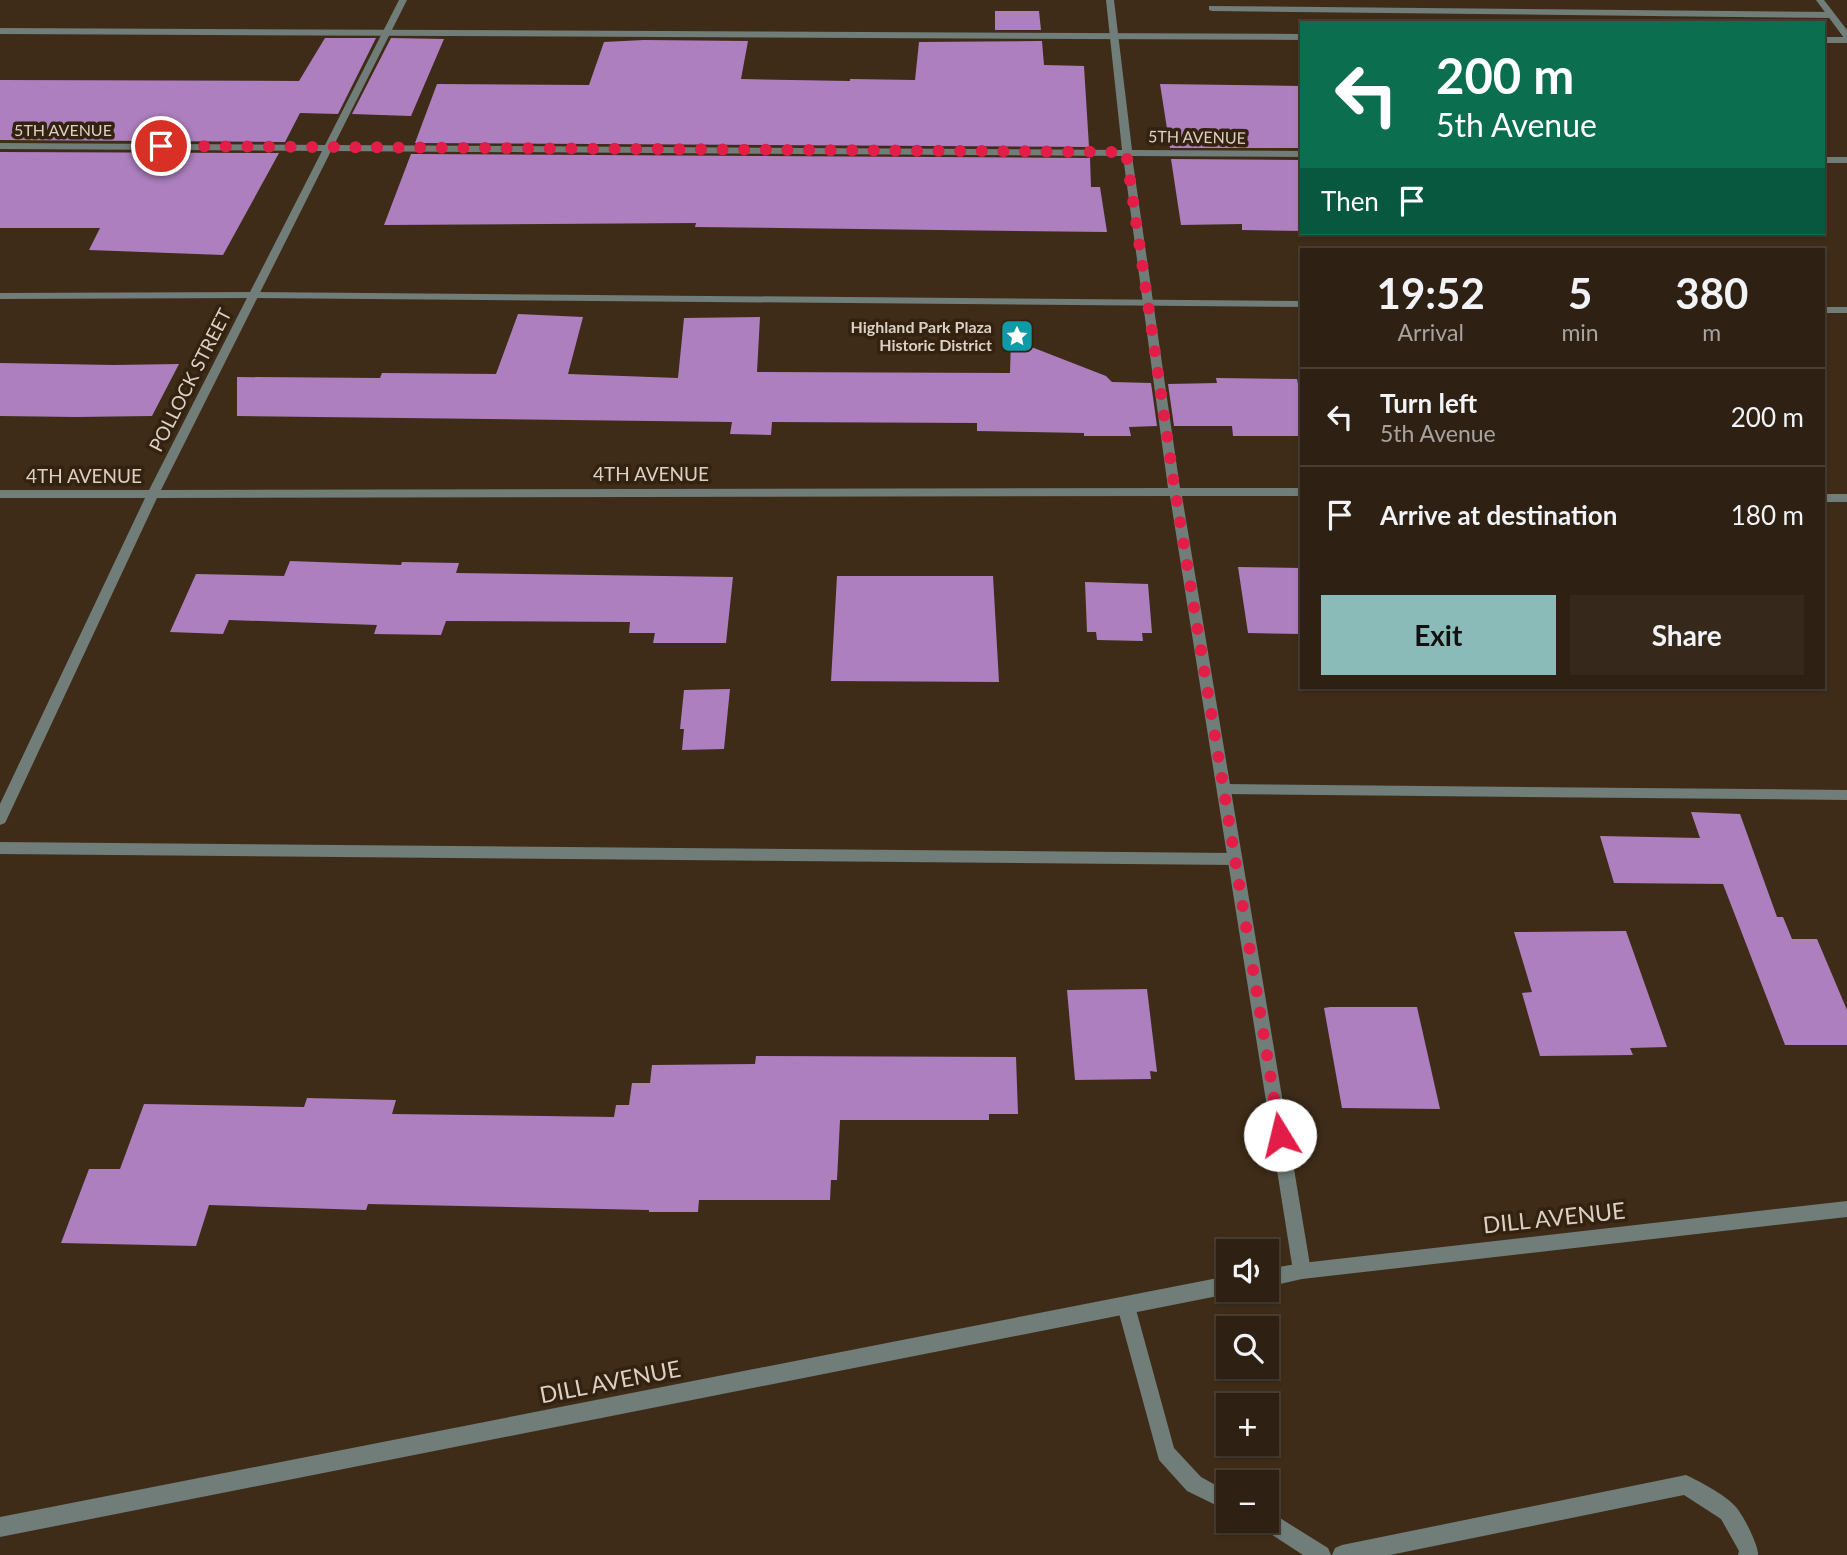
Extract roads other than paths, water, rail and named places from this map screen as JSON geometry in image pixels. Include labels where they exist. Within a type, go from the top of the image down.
[{"type":"street","name":"POLLOCK STREET","points":[[0,820],[153,493],[403,0]]},
{"type":"street","points":[[1110,0],[1126,152],[1175,491],[1302,1271]]},
{"type":"street","points":[[1588,0],[1594,12]]},
{"type":"street","points":[[1820,0],[1847,38],[1825,40]]},
{"type":"street","points":[[1212,8],[1831,15]]},
{"type":"street","points":[[0,31],[1300,37]]},
{"type":"street","name":"5TH AVENUE","points":[[0,146],[1300,154]]},
{"type":"street","points":[[1825,160],[1847,160]]},
{"type":"street","points":[[0,296],[253,295],[1300,304]]},
{"type":"street","points":[[1825,310],[1847,310]]},
{"type":"street","name":"4TH AVENUE","points":[[0,494],[1300,492]]},
{"type":"street","points":[[1825,498],[1847,498]]},
{"type":"street","points":[[1224,789],[1847,795]]},
{"type":"street","points":[[0,848],[1235,859]]},
{"type":"street","name":"DILL AVENUE","points":[[1279,1276],[1847,1209]]},
{"type":"street","name":"DILL AVENUE","points":[[0,1527],[1216,1287]]},
{"type":"street","points":[[1126,1306],[1166,1453],[1194,1485],[1216,1496]]},
{"type":"street","points":[[1342,1555],[1686,1485],[1728,1512],[1749,1550],[1748,1555]]},
{"type":"street","points":[[1279,1528],[1321,1555]]},
{"type":"place","name":"Highland Park Plaza Historic District","points":[[1017,336]]}]
